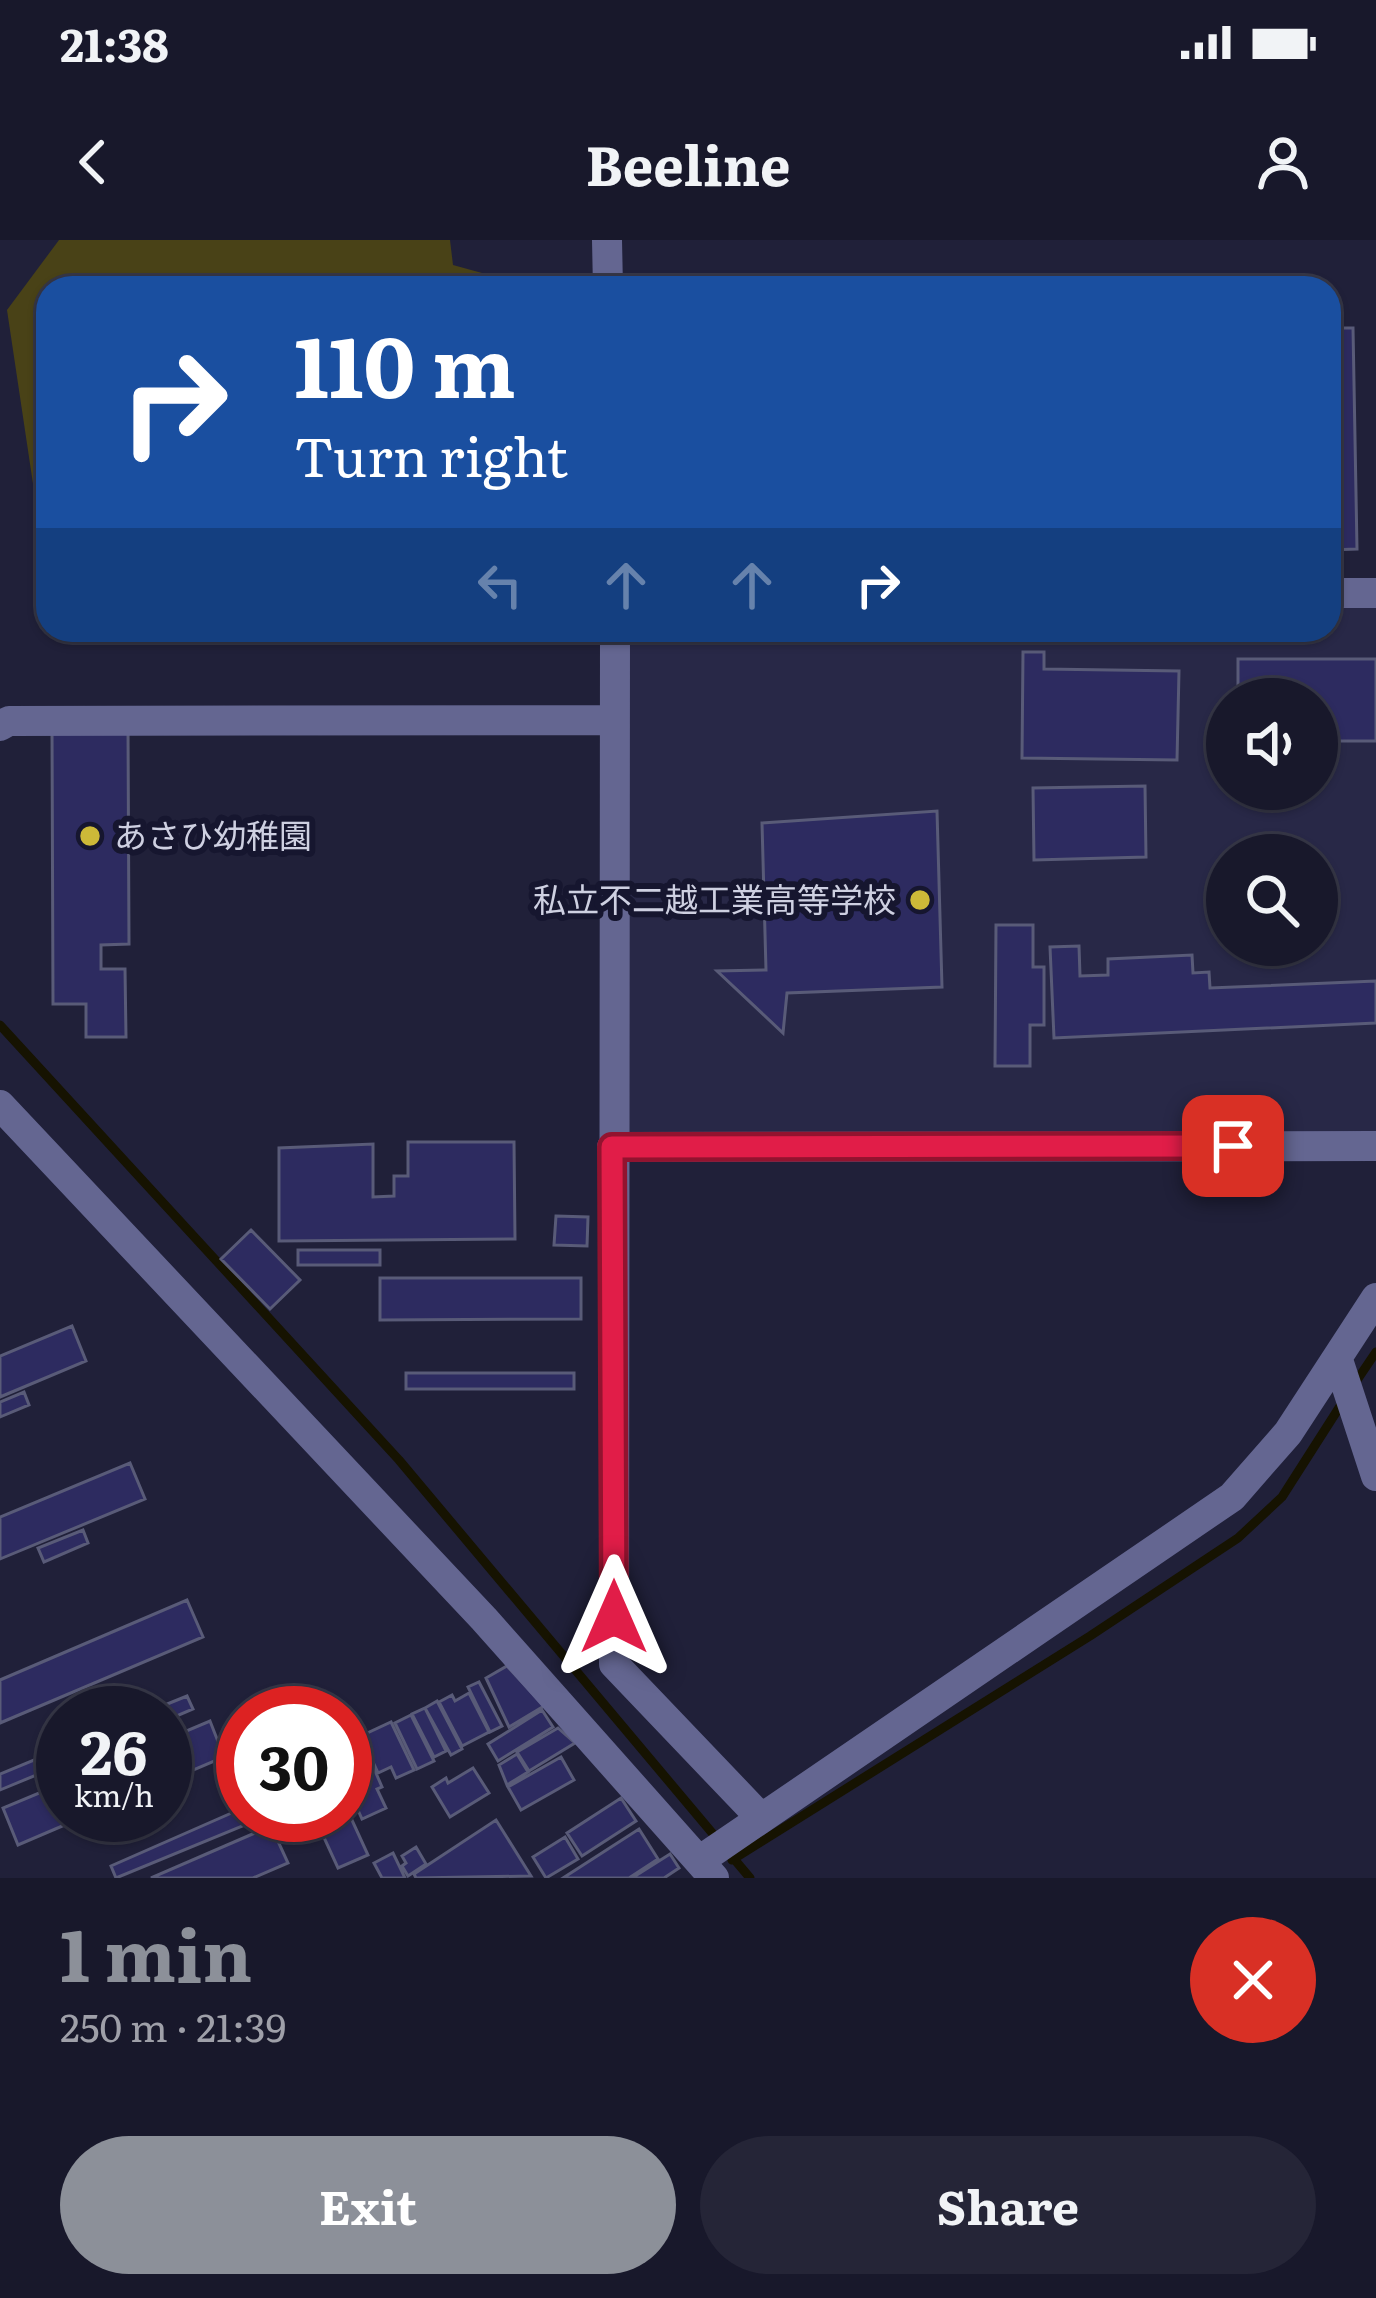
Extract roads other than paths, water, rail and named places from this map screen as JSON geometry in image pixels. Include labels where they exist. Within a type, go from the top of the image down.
[{"type":"street","points":[[607,240],[608,276]]},
{"type":"street","points":[[1341,593],[1376,593]]},
{"type":"street","points":[[615,642],[614,1664],[761,1818]]},
{"type":"street","points":[[0,726],[9,721],[614,720]]},
{"type":"street","points":[[0,1105],[484,1619],[707,1869],[761,1818],[1232,1497],[1288,1433],[1376,1298]]},
{"type":"street","points":[[612,1147],[1376,1145]]},
{"type":"street","points":[[1338,1360],[1376,1476]]},
{"type":"waterway","points":[[0,1025],[399,1460],[750,1878]]},
{"type":"waterway","points":[[1353,1386],[1376,1352]]},
{"type":"waterway","points":[[732,1860],[1238,1538],[1282,1497],[1344,1400]]},
{"type":"place","name":"あさひ幼稚園","points":[[90,836]]},
{"type":"place","name":"私立不二越工業高等学校","points":[[920,900]]}]
